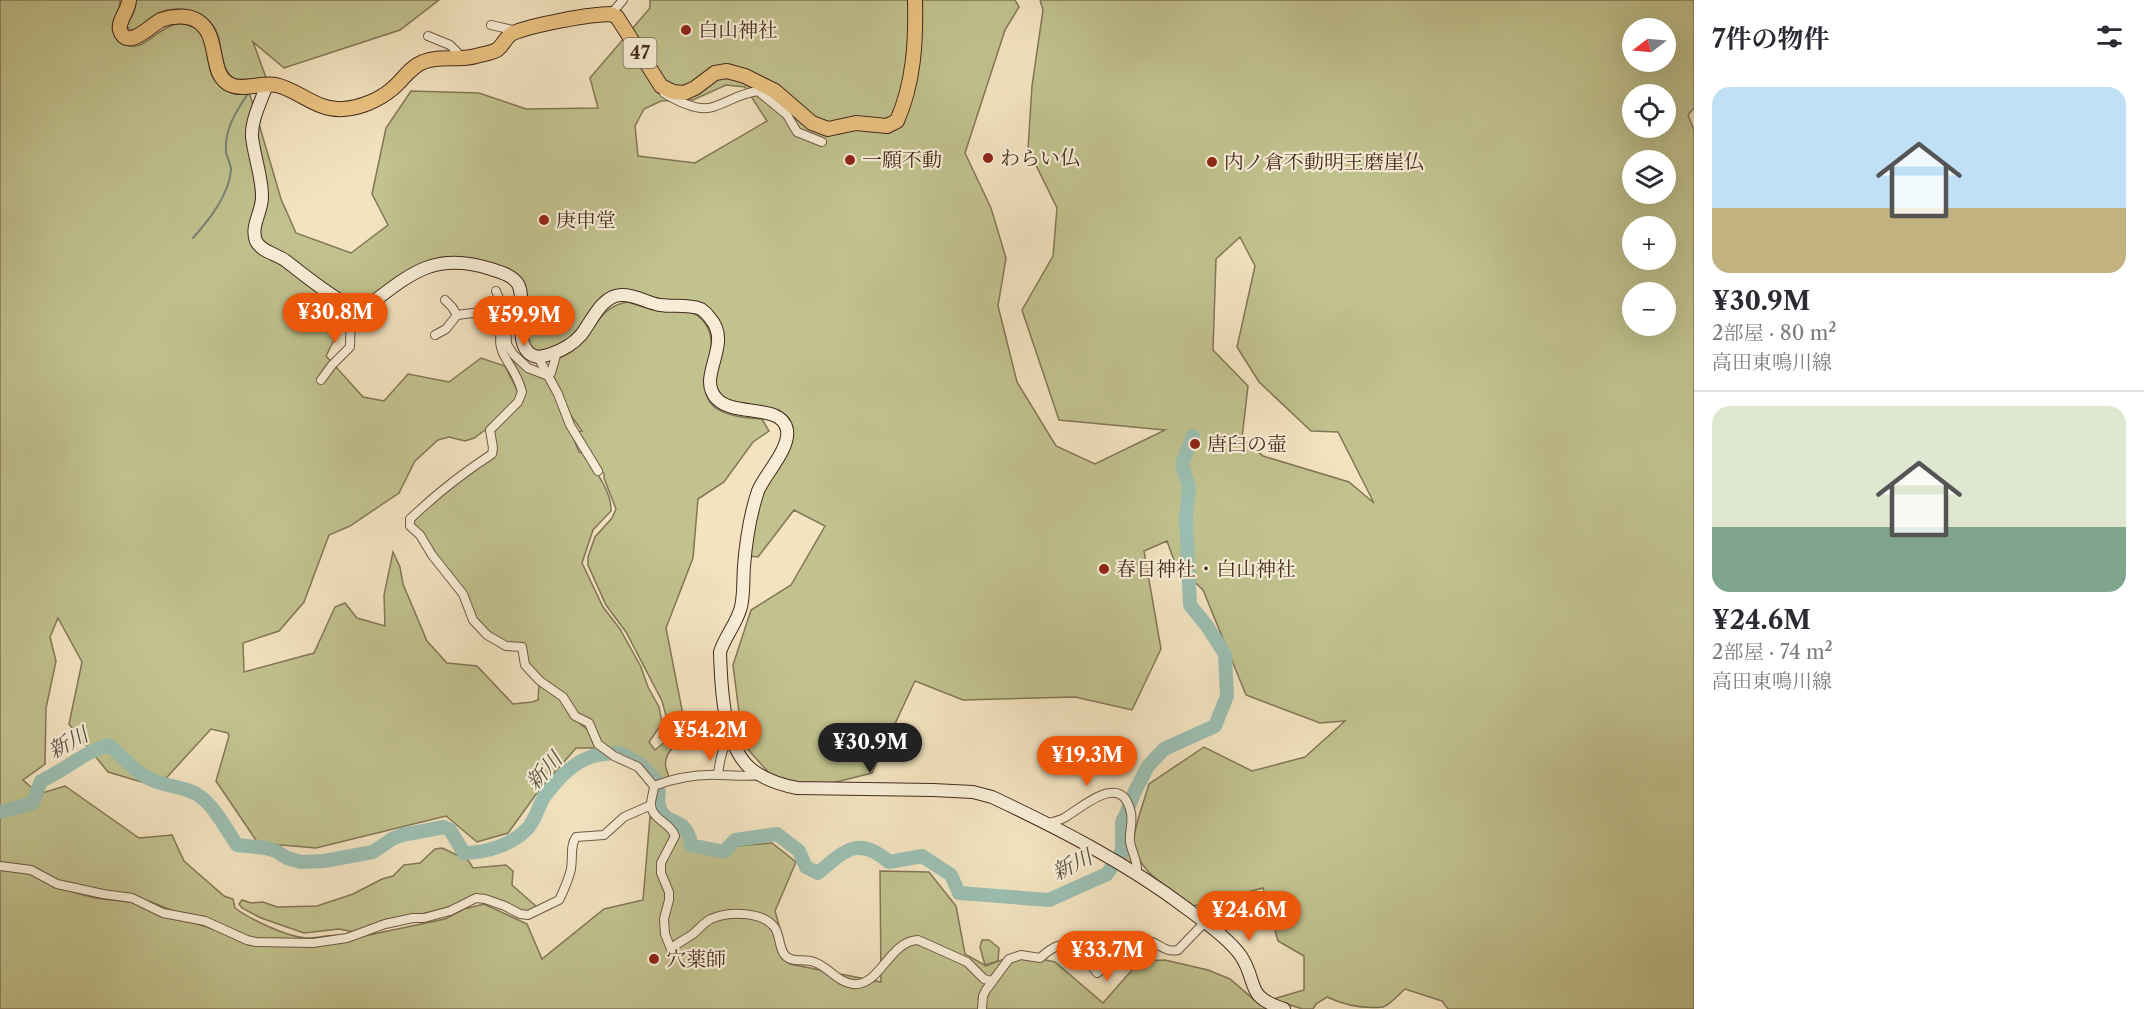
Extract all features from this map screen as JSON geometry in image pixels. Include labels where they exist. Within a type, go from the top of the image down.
[{"type":"main road","name":"47","points":[[129,0],[120,25],[122,33],[126,36],[136,38],[160,21],[170,18],[192,19],[202,24],[210,34],[219,72],[228,84],[240,87],[267,84],[284,87],[326,108],[340,110],[356,108],[374,100],[393,89],[411,69],[432,59],[474,57],[497,49],[509,35],[518,31],[611,14],[617,17],[661,86],[673,92],[684,93],[715,73],[727,71],[745,76],[775,92],[812,123],[828,129],[856,123],[887,126],[897,122],[912,75],[916,44],[915,0]]},
{"type":"main road","points":[[267,84],[254,121],[252,136],[263,194],[255,227],[256,240],[264,249],[284,260],[306,279],[351,307],[368,306],[429,266],[444,262],[471,263],[511,276],[518,285],[522,316],[521,339],[528,352],[538,357],[567,347],[580,336],[610,297],[620,294],[630,295],[652,304],[687,306],[702,310],[718,329],[718,350],[710,384],[716,399],[735,409],[777,416],[788,431],[785,444],[759,488],[754,503],[746,549],[742,604],[720,652],[724,704],[732,739],[750,768],[780,784],[797,788],[933,790],[973,792],[992,797],[1114,860],[1160,888],[1221,934],[1241,956],[1258,997],[1284,1009]]},
{"type":"street","points":[[611,14],[623,0]]},
{"type":"street","points":[[491,25],[518,31]]},
{"type":"street","points":[[428,36],[450,45],[457,52],[457,59]]},
{"type":"street","points":[[661,86],[663,93],[679,102],[704,108],[713,107],[736,96],[758,91],[787,114],[797,132],[822,142]]},
{"type":"street","points":[[496,291],[505,311],[507,344],[513,354],[528,368],[546,375]]},
{"type":"street","points":[[445,300],[457,315]]},
{"type":"street","points":[[321,380],[350,347],[351,307]]},
{"type":"street","points":[[435,335],[446,328],[457,315],[505,311]]},
{"type":"street","points":[[505,311],[499,345],[520,385],[522,392],[518,402],[490,430],[492,454],[473,466],[423,507],[410,519],[410,526],[420,535],[432,555],[464,594],[473,620],[487,635],[506,646],[522,648],[525,665],[540,681],[563,697],[575,716],[588,723],[598,744],[638,767],[654,786],[651,805],[655,814],[672,829],[675,836],[661,862],[662,873],[669,892],[664,919],[665,934],[671,950],[709,919],[741,914],[765,921],[775,928],[784,954],[791,960],[817,963],[843,982],[855,985],[864,983],[872,978],[905,943],[918,940],[967,962],[984,979],[992,981]]},
{"type":"street","points":[[546,375],[550,373],[557,352]]},
{"type":"street","points":[[538,357],[558,394],[570,425],[598,471]]},
{"type":"street","points":[[718,774],[721,757],[728,742],[732,739]]},
{"type":"street","points":[[654,786],[682,777],[718,774],[748,777],[761,775]]},
{"type":"street","points":[[1046,824],[1062,819],[1108,792],[1114,793],[1124,800],[1132,815],[1130,843],[1138,863],[1137,873]]},
{"type":"street","points":[[0,866],[31,870],[57,884],[132,898],[163,912],[206,921],[247,940],[313,943],[347,938],[385,924],[441,914],[476,898],[485,899],[520,914],[528,915],[559,900],[570,873],[572,843],[576,837],[604,835],[624,817],[651,805]]},
{"type":"street","points":[[982,1009],[983,996],[1009,959],[1021,955],[1040,958],[1054,947],[1068,943],[1074,944],[1097,973],[1105,969],[1128,947],[1142,941],[1151,942],[1167,951],[1178,950],[1204,922]]},
{"type":"green space","points":[[0,0],[120,0],[112,26],[117,39],[128,46],[142,44],[174,25],[188,25],[200,33],[214,80],[224,90],[242,91],[250,95],[254,108],[258,194],[250,233],[304,283],[349,311],[326,356],[363,397],[384,401],[408,374],[449,382],[481,358],[505,366],[519,394],[499,420],[474,438],[465,441],[449,437],[438,440],[415,461],[399,493],[350,526],[329,535],[304,602],[279,631],[243,643],[244,672],[314,653],[335,607],[345,603],[357,618],[385,626],[384,595],[393,552],[400,567],[403,584],[427,641],[447,663],[477,666],[513,704],[538,700],[539,684],[560,698],[572,717],[589,731],[599,748],[576,748],[537,793],[508,833],[477,842],[446,816],[316,848],[258,843],[216,781],[228,733],[211,729],[158,787],[108,772],[69,724],[82,662],[58,618],[50,637],[56,661],[46,708],[45,764],[23,780],[39,794],[65,786],[139,838],[172,835],[184,861],[224,896],[233,899],[235,908],[259,922],[298,937],[344,935],[304,941],[259,940],[188,917],[151,902],[60,882],[38,869],[0,864]]},
{"type":"green space","points":[[136,0],[439,0],[400,30],[284,68],[253,42],[267,80],[234,79],[225,67],[216,30],[206,18],[192,11],[176,9],[160,12],[139,27],[130,30],[127,26],[134,12]]},
{"type":"green space","points":[[650,0],[1015,0],[1019,7],[1005,30],[965,153],[991,208],[1006,258],[998,306],[1017,382],[1056,446],[1095,464],[1165,430],[1059,420],[1022,310],[1053,256],[1057,208],[1028,149],[1032,86],[1043,10],[1040,0],[1694,0],[1694,108],[1688,115],[1694,130],[1694,1009],[1448,1009],[1442,1001],[1405,989],[1392,1002],[1383,1007],[1354,1006],[1327,997],[1316,1004],[1313,1009],[1302,1009],[1273,999],[1304,990],[1304,956],[1278,941],[1263,888],[1194,906],[1147,870],[1135,850],[1136,826],[1149,784],[1204,747],[1252,771],[1305,757],[1345,721],[1320,723],[1246,695],[1203,590],[1175,563],[1167,541],[1144,551],[1161,649],[1132,710],[1075,697],[963,700],[915,681],[872,773],[832,783],[798,783],[782,780],[770,774],[743,744],[733,665],[751,610],[791,585],[825,526],[794,510],[758,557],[750,556],[759,507],[768,483],[788,448],[791,430],[788,420],[742,406],[720,395],[716,388],[716,379],[724,336],[721,325],[713,314],[699,304],[667,301],[636,292],[618,290],[603,297],[564,343],[538,351],[531,348],[526,339],[525,295],[499,266],[472,258],[443,257],[427,261],[366,301],[353,302],[262,241],[260,233],[261,152],[257,136],[259,124],[281,199],[296,233],[351,253],[388,225],[372,194],[386,128],[411,91],[479,93],[526,109],[598,108],[590,78],[650,8]],"holes":[[[726,85],[745,87],[767,121],[695,163],[638,156],[635,126],[644,109],[661,101],[693,100]],[[1240,237],[1255,266],[1237,347],[1259,382],[1311,431],[1338,432],[1374,503],[1349,482],[1263,456],[1242,438],[1248,386],[1213,350],[1216,259]]]},
{"type":"green space","points":[[627,302],[664,311],[691,312],[699,317],[709,331],[711,346],[706,394],[713,406],[731,415],[762,419],[769,431],[753,442],[724,482],[698,499],[693,558],[666,628],[682,710],[696,726],[698,735],[687,742],[688,730],[682,725],[659,738],[667,719],[662,701],[626,632],[606,605],[588,565],[588,557],[595,537],[612,518],[616,509],[604,473],[577,432],[582,431],[567,410],[551,380],[557,359],[576,348],[610,308]]},
{"type":"green space","points":[[506,347],[547,381],[560,405],[579,452],[583,453],[602,480],[609,496],[611,511],[593,530],[582,563],[603,607],[620,629],[641,667],[648,687],[659,707],[662,723],[649,742],[655,750],[678,731],[683,733],[683,739],[666,759],[669,778],[655,783],[601,744],[577,713],[527,664],[526,648],[506,644],[483,630],[413,522],[439,496],[495,454],[494,432],[523,398],[503,348]]},
{"type":"green space","points":[[1124,809],[1127,823],[1127,845],[1135,867],[1114,856],[1117,819]]},
{"type":"green space","points":[[650,817],[685,828],[689,850],[772,843],[796,862],[775,911],[790,964],[881,982],[880,871],[929,872],[956,906],[965,954],[986,966],[1017,954],[1055,962],[1103,1003],[1140,961],[1165,960],[1208,970],[1230,979],[1258,1003],[1273,1009],[0,1009],[0,868],[36,873],[73,892],[95,898],[137,903],[218,931],[244,943],[259,945],[345,940],[445,919],[464,909],[484,904],[527,924],[542,959],[604,909],[643,900]]},
{"type":"green space","points":[[442,848],[468,860],[473,868],[506,865],[513,871],[512,885],[537,907],[526,913],[486,897],[354,932],[339,929],[304,933],[261,918],[239,904],[242,900],[251,903],[263,902],[277,907],[317,906],[353,894],[393,876],[404,865],[420,863],[435,849]]},
{"type":"green space","points":[[982,940],[989,940],[999,948],[998,961],[985,965],[980,947]]},
{"type":"waterway","points":[[193,238],[212,215],[226,189],[231,170],[226,152],[227,135],[236,113],[249,92]]},
{"type":"waterway","name":"新川","points":[[0,812],[33,803],[41,781],[91,752],[109,745],[137,771],[150,779],[185,789],[201,797],[216,813],[237,845],[266,848],[301,862],[324,861],[373,852],[402,835],[444,827],[450,830],[464,853],[472,853],[498,847],[521,835],[532,822],[544,797],[570,768],[596,755],[617,753],[638,763],[653,777],[658,787],[659,806],[662,813],[685,829],[691,845],[724,852],[735,840],[777,834],[799,851],[806,867],[818,873],[836,858],[852,849],[868,849],[889,862],[922,856],[951,875],[959,893],[1049,900],[1107,874],[1122,852],[1122,824],[1148,766],[1164,749],[1215,726],[1227,696],[1225,654],[1190,605],[1186,517],[1189,487],[1182,464],[1193,436]]},
{"type":"place","name":"白山神社","points":[[686,30]]},
{"type":"place","name":"わらい仏","points":[[988,158]]},
{"type":"place","name":"一願不動","points":[[850,160]]},
{"type":"place","name":"内ノ倉不動明王磨崖仏","points":[[1212,162]]},
{"type":"place","name":"庚申堂","points":[[544,220]]},
{"type":"place","name":"唐臼の壷","points":[[1195,444]]},
{"type":"place","name":"春日神社・白山神社","points":[[1104,569]]},
{"type":"place","name":"穴薬師","points":[[654,959]]}]
